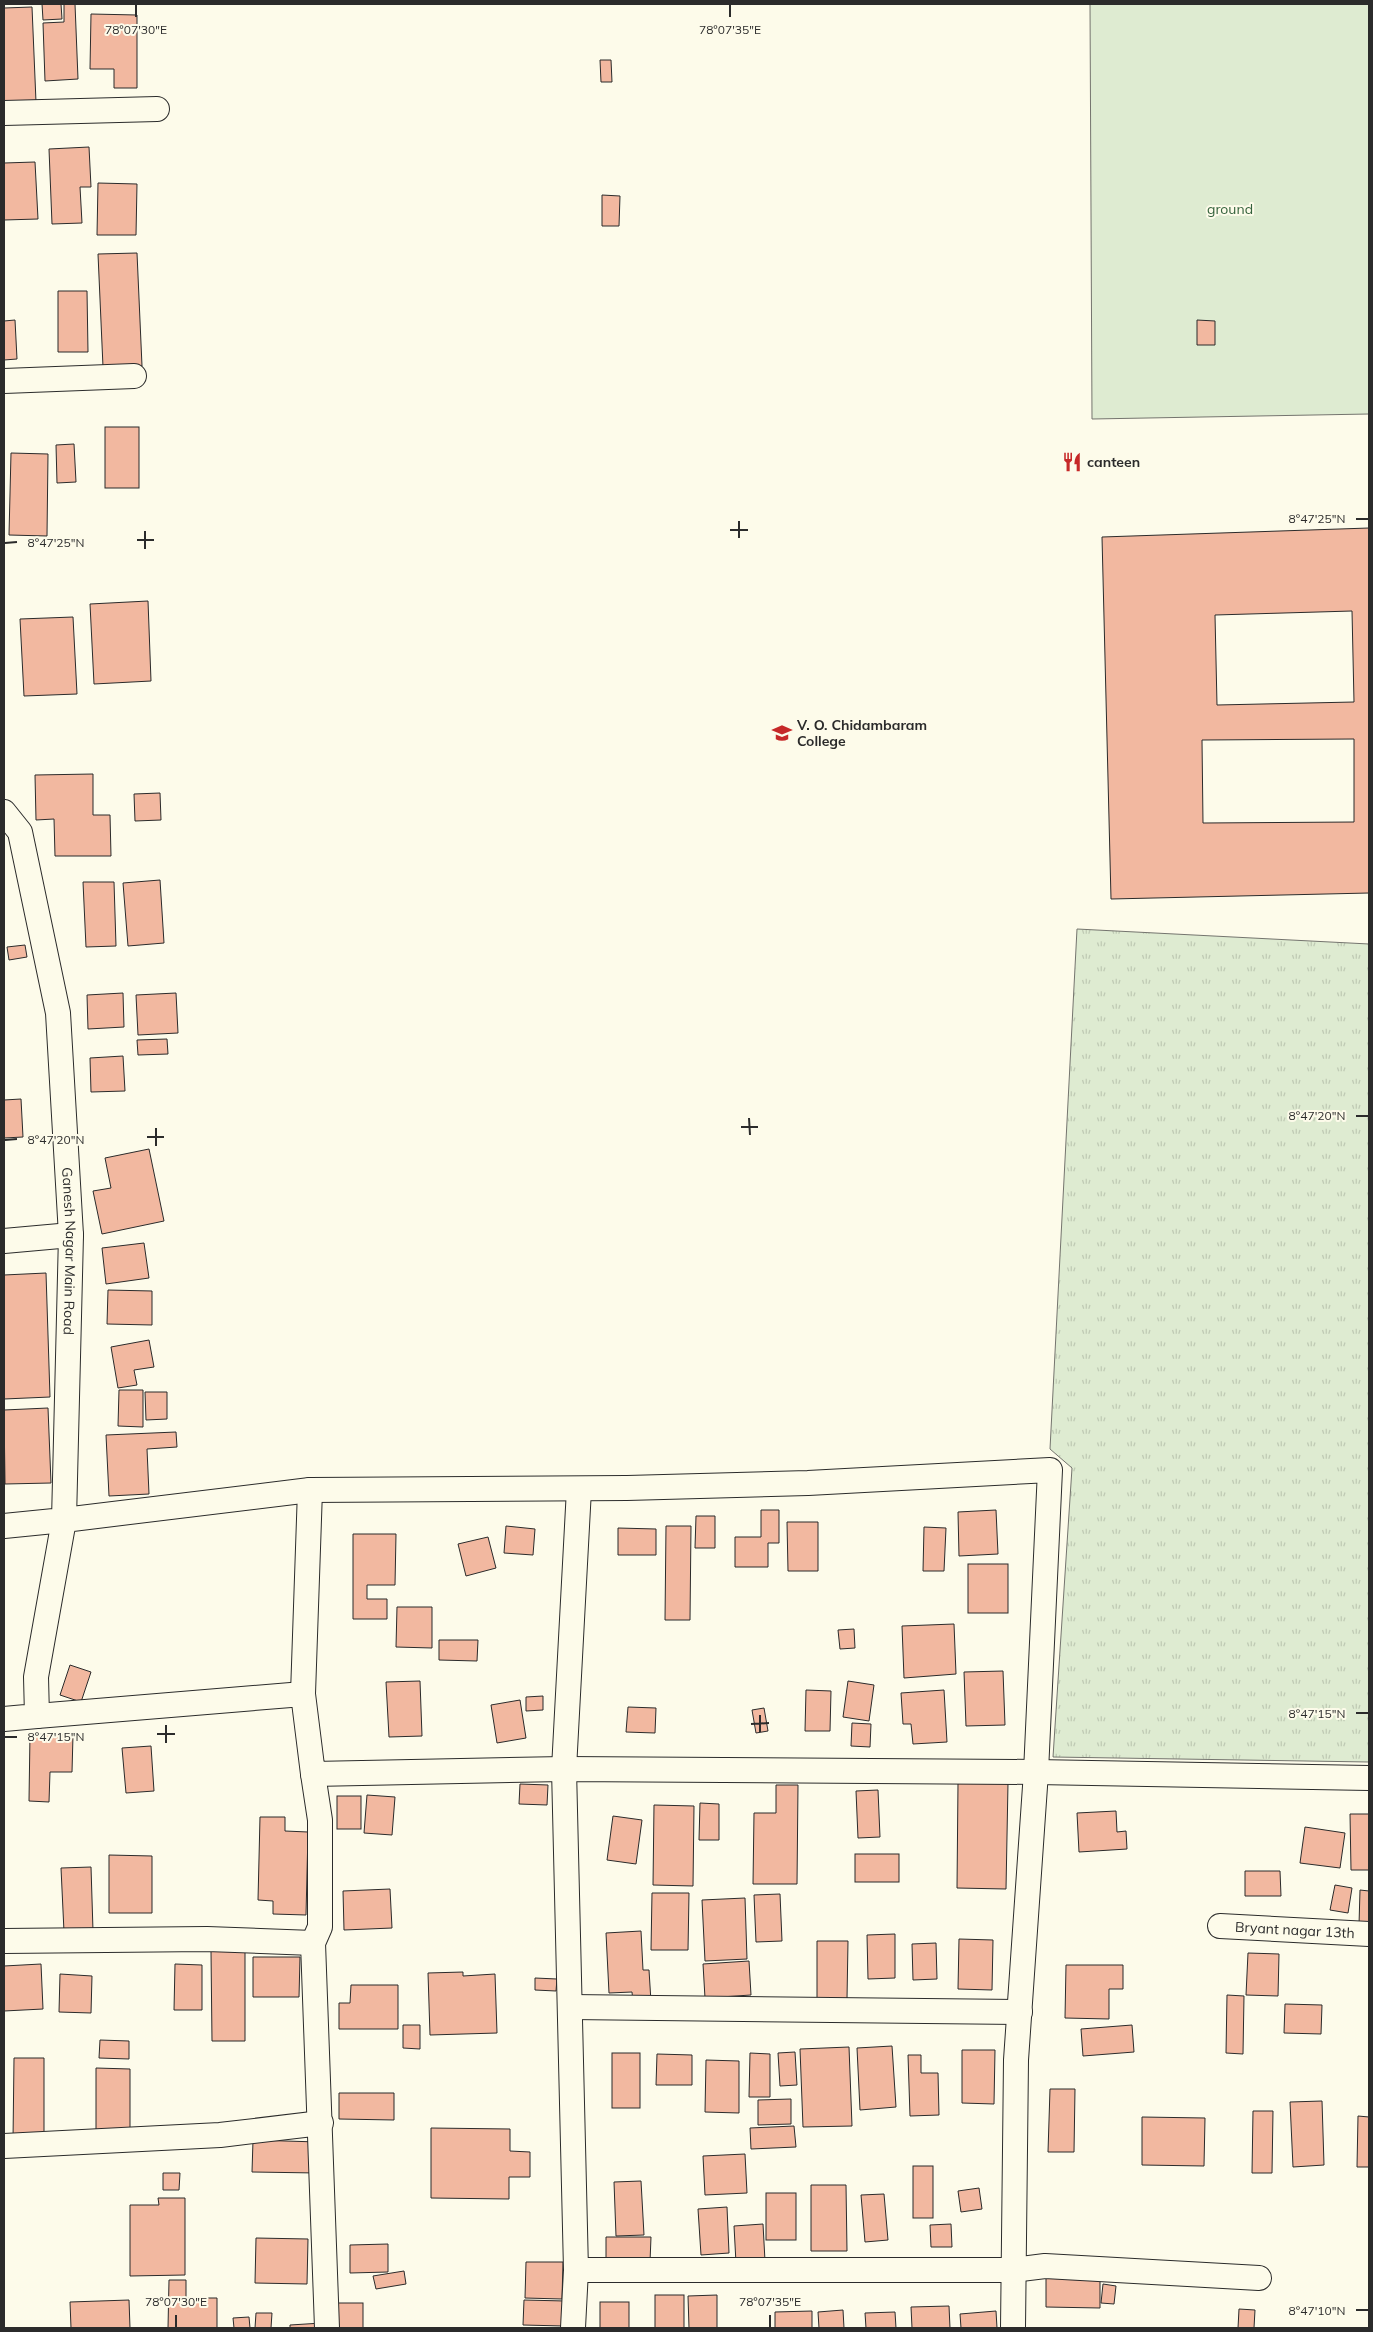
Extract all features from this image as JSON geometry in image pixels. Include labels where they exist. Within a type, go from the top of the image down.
[{"type":"street","points":[[4,113],[157,109]]},
{"type":"street","points":[[4,381],[134,376]]},
{"type":"street","name":"Ganesh Nagar Main Road","points":[[4,812],[20,832],[58,1013],[71,1235],[64,1520],[36,1677],[37,1716]]},
{"type":"street","points":[[4,1241],[71,1235]]},
{"type":"street","points":[[4,1526],[310,1490],[579,1489],[808,1483],[1050,1470],[1036,1772],[1016,2060],[1013,2328]]},
{"type":"street","points":[[573,2328],[576,2270],[564,1769],[579,1489]]},
{"type":"street","points":[[310,1490],[303,1694],[320,1820],[320,1927],[313,1943],[321,2123],[326,2328]]},
{"type":"street","points":[[4,1719],[303,1694]]},
{"type":"street","points":[[313,1774],[564,1769],[1036,1772],[1369,1778]]},
{"type":"street","name":"Bryant nagar 13th","points":[[1220,1926],[1369,1934]]},
{"type":"street","points":[[4,1941],[207,1939],[313,1943]]},
{"type":"street","points":[[571,2007],[1020,2012]]},
{"type":"street","points":[[4,2146],[220,2136],[321,2123]]},
{"type":"street","points":[[576,2270],[1013,2270],[1045,2266],[1259,2278]]},
{"type":"green space","name":"ground","points":[[1090,4],[1369,4],[1369,414],[1092,419]]},
{"type":"green space","points":[[1077,929],[1369,944],[1369,1762],[1053,1757],[1072,1468],[1050,1449]]},
{"type":"building","points":[[42,4],[61,4],[62,19],[43,20]]},
{"type":"building","points":[[64,4],[75,4],[78,79],[45,81],[43,23],[64,22]]},
{"type":"building","points":[[32,7],[36,102],[4,103],[4,8]]},
{"type":"building","points":[[91,14],[137,15],[137,88],[114,88],[114,69],[90,69]]},
{"type":"building","points":[[600,60],[611,60],[612,82],[601,82]]},
{"type":"building","points":[[89,147],[91,187],[80,187],[82,223],[52,224],[49,149]]},
{"type":"building","points":[[35,162],[38,219],[4,220],[4,163]]},
{"type":"building","points":[[98,183],[137,184],[136,235],[97,235]]},
{"type":"building","points":[[602,195],[620,196],[619,226],[602,226]]},
{"type":"building","points":[[137,253],[142,366],[103,367],[98,254]]},
{"type":"building","points":[[58,291],[87,291],[88,352],[58,352]]},
{"type":"building","points":[[15,320],[17,359],[4,360],[4,321]]},
{"type":"building","points":[[1197,320],[1215,321],[1215,345],[1197,345]]},
{"type":"building","points":[[105,427],[139,427],[139,488],[105,488]]},
{"type":"building","points":[[74,444],[76,482],[57,483],[56,445]]},
{"type":"building","points":[[11,453],[48,454],[47,536],[9,535]]},
{"type":"building","points":[[1369,528],[1369,893],[1111,899],[1102,537]],"holes":[[[1352,611],[1354,702],[1217,705],[1215,615]],[[1354,739],[1354,822],[1203,823],[1202,740]]]},
{"type":"building","points":[[148,601],[151,681],[94,684],[90,604]]},
{"type":"building","points":[[73,617],[77,694],[24,696],[20,619]]},
{"type":"building","points":[[93,774],[93,815],[110,815],[111,856],[55,856],[54,819],[36,820],[35,775]]},
{"type":"building","points":[[160,793],[161,820],[135,821],[134,794]]},
{"type":"building","points":[[160,880],[164,943],[128,946],[123,883]]},
{"type":"building","points":[[83,882],[114,882],[116,946],[86,947]]},
{"type":"building","points":[[25,945],[27,957],[9,960],[7,947]]},
{"type":"building","points":[[123,993],[124,1027],[88,1029],[87,995]]},
{"type":"building","points":[[176,993],[178,1033],[138,1035],[136,995]]},
{"type":"building","points":[[167,1039],[168,1054],[138,1055],[137,1040]]},
{"type":"building","points":[[123,1056],[125,1091],[91,1092],[90,1058]]},
{"type":"building","points":[[21,1099],[23,1137],[4,1138],[4,1100]]},
{"type":"building","points":[[149,1149],[164,1221],[102,1234],[93,1191],[111,1188],[105,1158]]},
{"type":"building","points":[[144,1243],[149,1278],[106,1284],[102,1248]]},
{"type":"building","points":[[46,1273],[50,1397],[4,1399],[4,1275]]},
{"type":"building","points":[[108,1290],[152,1291],[152,1325],[107,1324]]},
{"type":"building","points":[[149,1340],[154,1367],[134,1370],[137,1385],[118,1388],[111,1347]]},
{"type":"building","points":[[119,1390],[143,1390],[143,1427],[118,1426]]},
{"type":"building","points":[[145,1392],[167,1392],[167,1419],[146,1420]]},
{"type":"building","points":[[48,1408],[51,1483],[5,1484],[4,1410]]},
{"type":"building","points":[[176,1432],[177,1447],[147,1449],[149,1494],[109,1496],[106,1435]]},
{"type":"building","points":[[761,1510],[779,1510],[779,1543],[768,1543],[768,1567],[735,1567],[735,1537],[761,1537]]},
{"type":"building","points":[[996,1510],[998,1554],[959,1556],[958,1512]]},
{"type":"building","points":[[696,1516],[715,1516],[715,1548],[695,1548]]},
{"type":"building","points":[[787,1522],[818,1522],[818,1571],[788,1571]]},
{"type":"building","points":[[506,1526],[535,1529],[533,1555],[504,1553]]},
{"type":"building","points":[[666,1526],[691,1526],[690,1620],[665,1620]]},
{"type":"building","points":[[924,1527],[946,1528],[944,1571],[923,1571]]},
{"type":"building","points":[[618,1528],[656,1529],[656,1555],[618,1555]]},
{"type":"building","points":[[353,1534],[396,1534],[395,1585],[367,1585],[367,1599],[387,1599],[387,1619],[353,1619]]},
{"type":"building","points":[[488,1537],[496,1568],[466,1576],[458,1544]]},
{"type":"building","points":[[968,1564],[1008,1564],[1008,1613],[968,1613]]},
{"type":"building","points":[[397,1607],[432,1607],[432,1648],[396,1647]]},
{"type":"building","points":[[954,1624],[956,1674],[904,1678],[902,1626]]},
{"type":"building","points":[[854,1629],[855,1648],[840,1649],[838,1630]]},
{"type":"building","points":[[439,1640],[478,1640],[477,1661],[439,1660]]},
{"type":"building","points":[[70,1665],[91,1672],[81,1702],[60,1695]]},
{"type":"building","points":[[1003,1671],[1005,1725],[966,1726],[964,1672]]},
{"type":"building","points":[[420,1681],[422,1736],[389,1737],[386,1682]]},
{"type":"building","points":[[848,1681],[874,1685],[869,1721],[843,1717]]},
{"type":"building","points":[[806,1690],[831,1691],[830,1731],[805,1731]]},
{"type":"building","points":[[944,1690],[947,1742],[913,1744],[911,1724],[903,1724],[901,1693]]},
{"type":"building","points":[[543,1696],[543,1710],[526,1711],[526,1697]]},
{"type":"building","points":[[520,1700],[526,1738],[497,1743],[491,1705]]},
{"type":"building","points":[[628,1707],[656,1708],[655,1733],[626,1732]]},
{"type":"building","points":[[764,1708],[768,1731],[756,1733],[752,1710]]},
{"type":"building","points":[[852,1723],[871,1724],[870,1747],[851,1746]]},
{"type":"building","points":[[30,1734],[73,1735],[72,1772],[50,1772],[49,1802],[29,1801]]},
{"type":"building","points":[[151,1746],[154,1791],[126,1793],[122,1748]]},
{"type":"building","points":[[958,1783],[1008,1783],[1006,1889],[957,1888]]},
{"type":"building","points":[[520,1784],[548,1785],[547,1805],[519,1804]]},
{"type":"building","points":[[776,1785],[798,1785],[797,1884],[753,1884],[754,1813],[776,1813]]},
{"type":"building","points":[[878,1790],[880,1837],[858,1838],[856,1791]]},
{"type":"building","points":[[367,1795],[395,1797],[392,1835],[364,1833]]},
{"type":"building","points":[[337,1796],[361,1796],[361,1829],[337,1829]]},
{"type":"building","points":[[700,1803],[719,1804],[719,1840],[699,1840]]},
{"type":"building","points":[[654,1805],[694,1806],[693,1886],[653,1885]]},
{"type":"building","points":[[1116,1811],[1117,1832],[1126,1831],[1127,1849],[1079,1852],[1077,1813]]},
{"type":"building","points":[[1350,1814],[1369,1814],[1369,1870],[1351,1870]]},
{"type":"building","points":[[613,1816],[642,1820],[636,1864],[607,1860]]},
{"type":"building","points":[[260,1817],[285,1817],[285,1831],[308,1832],[306,1915],[273,1914],[273,1901],[258,1900]]},
{"type":"building","points":[[1305,1827],[1345,1833],[1340,1868],[1300,1863]]},
{"type":"building","points":[[855,1854],[899,1854],[899,1882],[855,1882]]},
{"type":"building","points":[[109,1855],[152,1856],[152,1913],[109,1913]]},
{"type":"building","points":[[91,1867],[93,1931],[64,1932],[61,1868]]},
{"type":"building","points":[[1245,1871],[1280,1871],[1281,1896],[1245,1896]]},
{"type":"building","points":[[1335,1885],[1352,1888],[1348,1913],[1330,1910]]},
{"type":"building","points":[[390,1889],[392,1928],[344,1930],[343,1891]]},
{"type":"building","points":[[1360,1890],[1369,1891],[1369,1925],[1359,1925]]},
{"type":"building","points":[[652,1893],[689,1893],[688,1950],[651,1950]]},
{"type":"building","points":[[780,1894],[782,1941],[756,1942],[754,1895]]},
{"type":"building","points":[[745,1898],[747,1959],[705,1961],[702,1900]]},
{"type":"building","points":[[641,1931],[643,1970],[649,1970],[651,2002],[633,2003],[632,1992],[609,1993],[606,1933]]},
{"type":"building","points":[[895,1934],[895,1978],[868,1979],[867,1935]]},
{"type":"building","points":[[959,1939],[993,1940],[992,1990],[958,1989]]},
{"type":"building","points":[[817,1941],[848,1941],[847,1999],[817,1999]]},
{"type":"building","points":[[936,1943],[937,1979],[913,1980],[912,1944]]},
{"type":"building","points":[[211,1951],[245,1951],[245,2041],[212,2041]]},
{"type":"building","points":[[1248,1953],[1279,1954],[1278,1996],[1246,1995]]},
{"type":"building","points":[[253,1957],[300,1957],[299,1997],[253,1997]]},
{"type":"building","points":[[749,1961],[751,1995],[705,1998],[703,1964]]},
{"type":"building","points":[[41,1964],[43,2009],[4,2011],[4,1966]]},
{"type":"building","points":[[175,1964],[202,1965],[202,2010],[174,2010]]},
{"type":"building","points":[[1066,1965],[1123,1965],[1123,1989],[1109,1989],[1109,2019],[1065,2018]]},
{"type":"building","points":[[463,1972],[463,1976],[495,1974],[497,2033],[430,2035],[428,1973]]},
{"type":"building","points":[[60,1974],[92,1976],[91,2013],[59,2012]]},
{"type":"building","points":[[535,1978],[557,1979],[556,1991],[535,1990]]},
{"type":"building","points":[[351,1985],[398,1985],[398,2029],[339,2029],[339,2003],[350,2003]]},
{"type":"building","points":[[1227,1995],[1244,1996],[1243,2054],[1226,2053]]},
{"type":"building","points":[[1285,2004],[1322,2005],[1321,2034],[1284,2033]]},
{"type":"building","points":[[403,2025],[420,2025],[420,2049],[403,2048]]},
{"type":"building","points":[[1132,2025],[1134,2052],[1083,2056],[1081,2029]]},
{"type":"building","points":[[100,2040],[129,2041],[129,2059],[99,2058]]},
{"type":"building","points":[[892,2046],[896,2107],[860,2110],[857,2048]]},
{"type":"building","points":[[849,2047],[852,2126],[803,2127],[800,2049]]},
{"type":"building","points":[[962,2050],[995,2050],[994,2104],[962,2103]]},
{"type":"building","points":[[795,2052],[797,2085],[780,2086],[778,2053]]},
{"type":"building","points":[[612,2053],[640,2053],[640,2108],[612,2108]]},
{"type":"building","points":[[750,2053],[770,2054],[770,2097],[749,2097]]},
{"type":"building","points":[[657,2054],[692,2055],[692,2085],[656,2085]]},
{"type":"building","points":[[908,2055],[921,2055],[921,2073],[938,2073],[939,2115],[910,2116]]},
{"type":"building","points":[[14,2058],[44,2058],[44,2140],[13,2140]]},
{"type":"building","points":[[706,2060],[739,2061],[739,2113],[705,2112]]},
{"type":"building","points":[[96,2068],[130,2069],[130,2131],[96,2132]]},
{"type":"building","points":[[1050,2089],[1075,2089],[1074,2152],[1048,2152]]},
{"type":"building","points":[[339,2093],[394,2093],[394,2120],[339,2119]]},
{"type":"building","points":[[791,2099],[791,2124],[758,2125],[758,2100]]},
{"type":"building","points":[[1322,2101],[1324,2165],[1293,2167],[1290,2102]]},
{"type":"building","points":[[1253,2111],[1273,2111],[1272,2173],[1252,2173]]},
{"type":"building","points":[[1358,2116],[1369,2117],[1369,2167],[1357,2167]]},
{"type":"building","points":[[1142,2117],[1205,2118],[1204,2166],[1142,2165]]},
{"type":"building","points":[[794,2126],[796,2147],[751,2149],[750,2128]]},
{"type":"building","points":[[431,2128],[510,2129],[510,2151],[530,2152],[530,2177],[509,2177],[509,2199],[431,2198]]},
{"type":"building","points":[[253,2140],[318,2142],[317,2173],[252,2172]]},
{"type":"building","points":[[745,2154],[747,2193],[705,2195],[703,2156]]},
{"type":"building","points":[[913,2166],[933,2166],[933,2218],[913,2218]]},
{"type":"building","points":[[163,2173],[180,2173],[179,2190],[163,2190]]},
{"type":"building","points":[[641,2181],[644,2235],[616,2236],[614,2182]]},
{"type":"building","points":[[811,2185],[846,2185],[847,2251],[811,2251]]},
{"type":"building","points":[[979,2188],[982,2209],[961,2212],[958,2191]]},
{"type":"building","points":[[766,2193],[796,2193],[796,2240],[766,2240]]},
{"type":"building","points":[[884,2194],[888,2240],[865,2242],[861,2195]]},
{"type":"building","points":[[158,2198],[185,2198],[185,2275],[130,2276],[130,2205],[159,2205]]},
{"type":"building","points":[[727,2207],[729,2253],[701,2255],[698,2209]]},
{"type":"building","points":[[763,2224],[765,2261],[736,2263],[734,2226]]},
{"type":"building","points":[[951,2224],[952,2247],[931,2247],[930,2225]]},
{"type":"building","points":[[606,2237],[651,2237],[650,2262],[606,2261]]},
{"type":"building","points":[[256,2238],[308,2239],[307,2284],[255,2283]]},
{"type":"building","points":[[388,2244],[388,2272],[350,2273],[350,2245]]},
{"type":"building","points":[[526,2262],[563,2262],[562,2299],[525,2298]]},
{"type":"building","points":[[404,2271],[406,2284],[376,2289],[373,2276]]},
{"type":"building","points":[[1046,2271],[1100,2271],[1100,2308],[1046,2307]]},
{"type":"building","points":[[169,2280],[186,2280],[186,2298],[217,2298],[217,2328],[168,2328]]},
{"type":"building","points":[[1103,2284],[1116,2286],[1114,2304],[1101,2303]]},
{"type":"building","points":[[655,2295],[684,2295],[684,2328],[655,2328]]},
{"type":"building","points":[[717,2295],[717,2328],[689,2328],[688,2296]]},
{"type":"building","points":[[129,2300],[130,2328],[71,2328],[70,2302]]},
{"type":"building","points":[[524,2300],[565,2301],[564,2326],[523,2325]]},
{"type":"building","points":[[600,2302],[629,2302],[629,2328],[600,2328]]},
{"type":"building","points":[[330,2303],[363,2303],[363,2328],[330,2328]]},
{"type":"building","points":[[949,2306],[950,2328],[912,2328],[911,2307]]},
{"type":"building","points":[[1239,2309],[1255,2310],[1254,2328],[1238,2328]]},
{"type":"building","points":[[843,2310],[844,2328],[819,2328],[818,2312]]},
{"type":"building","points":[[812,2311],[812,2328],[775,2328],[775,2312]]},
{"type":"building","points":[[996,2311],[997,2328],[961,2328],[960,2314]]},
{"type":"building","points":[[895,2312],[896,2328],[866,2328],[865,2313]]},
{"type":"building","points":[[256,2313],[272,2313],[271,2328],[255,2328]]},
{"type":"building","points":[[249,2317],[250,2328],[234,2328],[233,2318]]},
{"type":"building","points":[[322,2323],[322,2328],[290,2328],[290,2325]]},
{"type":"place","name":"canteen","points":[[1072,462]]},
{"type":"place","name":"V. O. Chidambaram College","points":[[782,733]]}]
